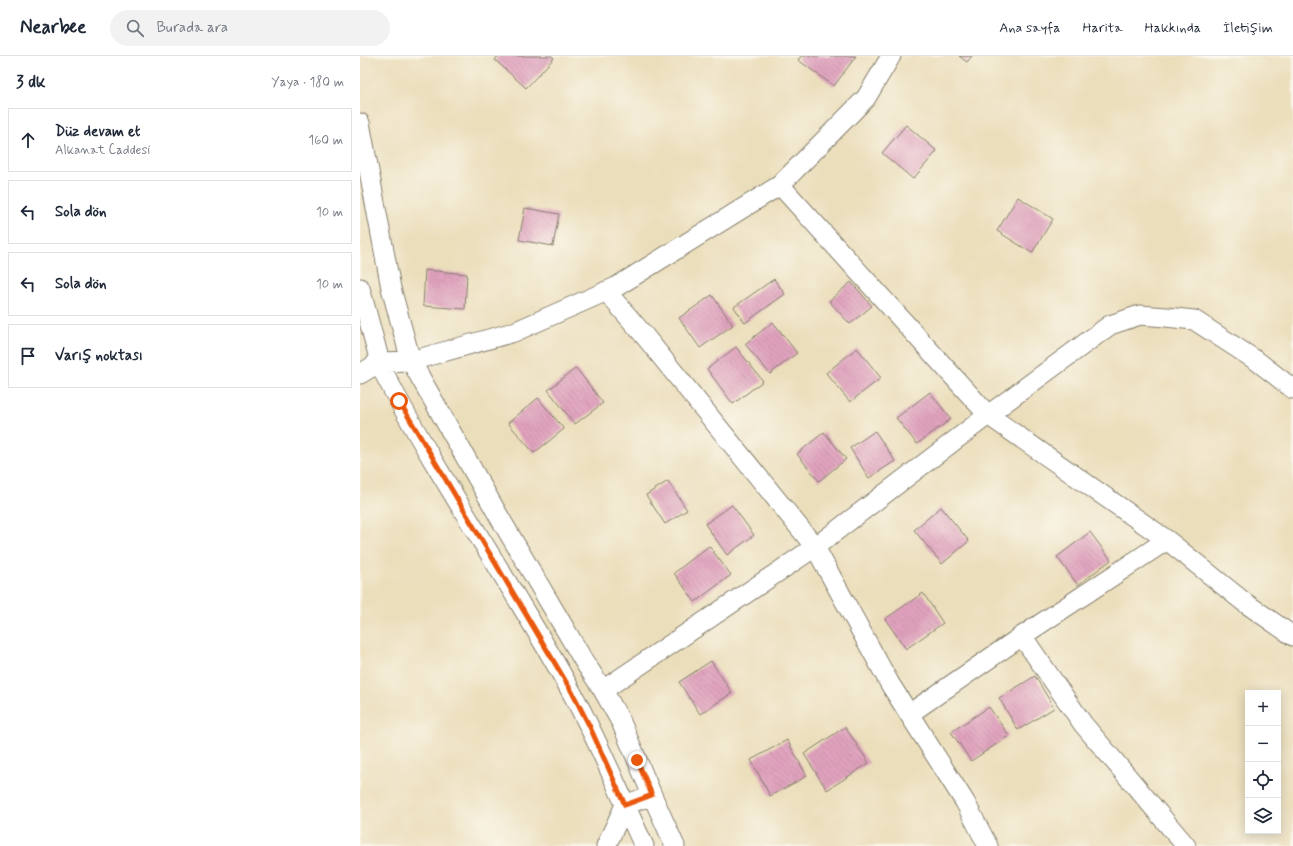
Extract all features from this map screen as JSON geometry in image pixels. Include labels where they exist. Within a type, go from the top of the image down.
[{"type":"street","points":[[360,374],[380,362],[411,361],[514,332],[616,287],[780,185],[866,98],[891,56]]},
{"type":"street","points":[[360,123],[391,288],[411,361],[501,520],[621,722],[675,846]]},
{"type":"street","points":[[780,185],[988,415],[1167,540],[1244,602],[1293,636]]},
{"type":"street","points":[[360,288],[380,362],[399,401],[572,692],[589,725],[644,846]]},
{"type":"street","points":[[606,291],[643,334],[815,547],[890,684],[965,802],[988,846]]},
{"type":"street","points":[[603,690],[815,547],[988,415],[1110,325],[1140,315],[1194,320],[1257,361],[1293,388]]},
{"type":"street","points":[[909,714],[1022,636],[1167,540]]},
{"type":"street","points":[[1022,636],[1083,724],[1186,846]]},
{"type":"street","points":[[606,846],[625,805],[652,795]]},
{"type":"building","points":[[498,56],[552,56],[554,58],[526,88],[495,60]]},
{"type":"building","points":[[801,56],[856,56],[834,86],[798,60]]},
{"type":"building","points":[[959,56],[972,56],[967,62]]},
{"type":"building","points":[[906,125],[937,151],[913,179],[882,153]]},
{"type":"building","points":[[1018,197],[1053,219],[1032,253],[997,231]]},
{"type":"building","points":[[525,208],[559,214],[553,246],[519,240]]},
{"type":"building","points":[[425,270],[467,274],[465,309],[423,306]]},
{"type":"building","points":[[774,279],[785,294],[745,323],[734,307]]},
{"type":"building","points":[[851,282],[872,306],[850,324],[829,301]]},
{"type":"building","points":[[712,295],[733,325],[700,348],[679,318]]},
{"type":"building","points":[[773,322],[797,353],[770,374],[745,344]]},
{"type":"building","points":[[736,347],[763,381],[733,404],[707,369]]},
{"type":"building","points":[[857,348],[881,378],[850,402],[826,373]]},
{"type":"building","points":[[576,368],[603,403],[575,424],[548,390]]},
{"type":"building","points":[[930,392],[951,419],[917,444],[896,418]]},
{"type":"building","points":[[538,398],[564,429],[534,453],[508,423]]},
{"type":"building","points":[[875,431],[895,461],[869,478],[850,448]]},
{"type":"building","points":[[824,432],[846,459],[819,481],[797,454]]},
{"type":"building","points":[[668,481],[687,510],[665,524],[646,495]]},
{"type":"building","points":[[732,505],[754,535],[727,555],[705,524]]},
{"type":"building","points":[[941,507],[969,541],[942,564],[914,530]]},
{"type":"building","points":[[1090,532],[1111,560],[1078,585],[1057,557]]},
{"type":"building","points":[[709,546],[731,575],[695,602],[674,573]]},
{"type":"building","points":[[923,593],[943,623],[906,649],[885,619]]},
{"type":"building","points":[[711,661],[732,693],[700,714],[679,682]]},
{"type":"building","points":[[1035,676],[1054,708],[1018,730],[999,698]]},
{"type":"building","points":[[989,707],[1009,736],[971,761],[951,732]]},
{"type":"building","points":[[845,727],[869,763],[827,790],[804,754]]},
{"type":"building","points":[[787,740],[807,776],[770,796],[751,760]]},
{"type":"route","points":[[399,401],[572,692],[589,725],[625,805],[652,795],[637,760]]}]
